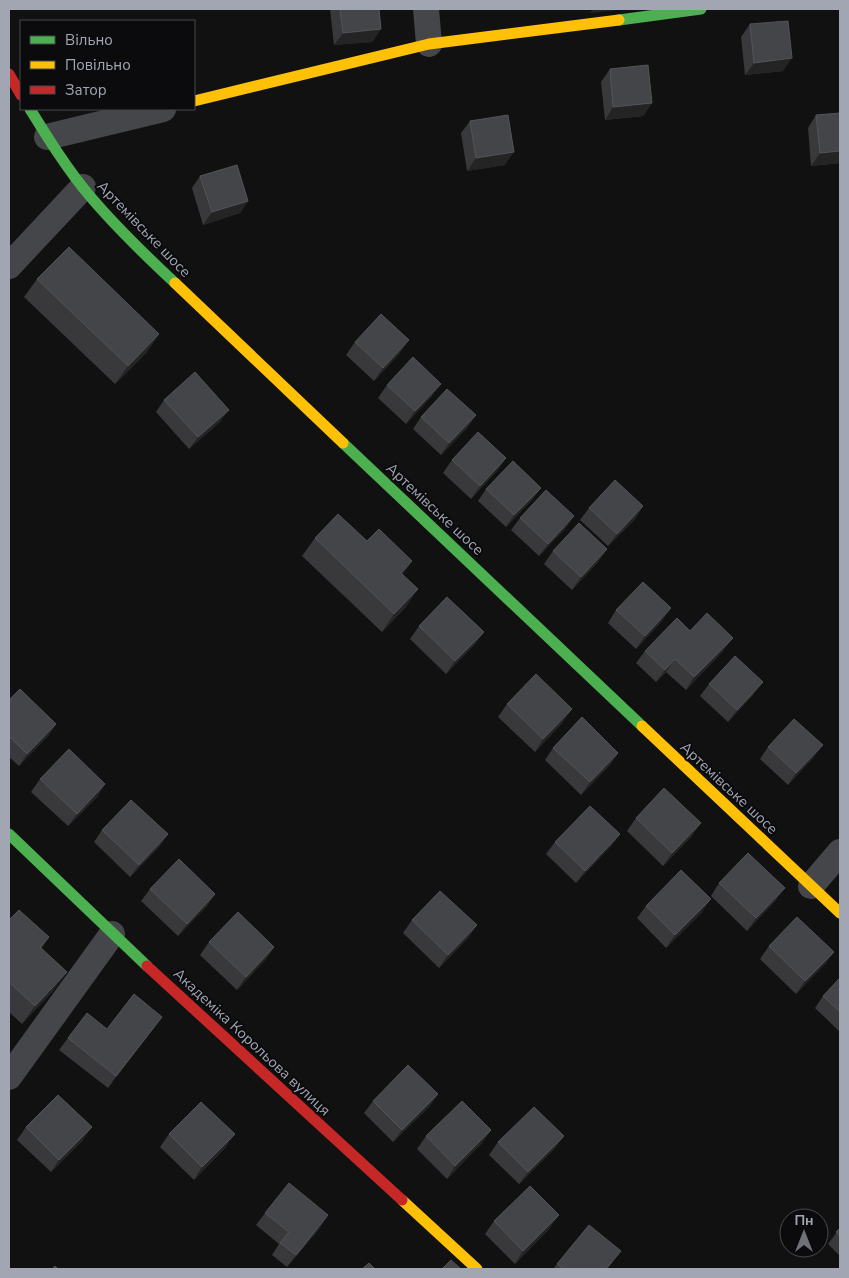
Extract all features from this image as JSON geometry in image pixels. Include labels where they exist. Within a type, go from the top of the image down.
[{"type":"main road","points":[[195,101],[429,44],[701,9]]},
{"type":"main road","points":[[9,74],[20,93]]},
{"type":"main road","name":"Артемівське шосе","points":[[31,110],[47,137],[83,187],[145,255],[840,913]]},
{"type":"main road","name":"Академіка Корольова вулиця","points":[[9,834],[112,934],[477,1269]]},
{"type":"street","points":[[426,9],[429,44]]},
{"type":"street","points":[[47,137],[159,110]]},
{"type":"street","points":[[9,266],[83,187]]},
{"type":"street","points":[[811,886],[840,852]]},
{"type":"street","points":[[9,1077],[112,934]]},
{"type":"building","points":[[340,9],[379,9],[381,29],[343,33]]},
{"type":"building","points":[[788,21],[792,58],[754,63],[750,24]]},
{"type":"building","points":[[648,65],[652,103],[613,107],[610,69]]},
{"type":"building","points":[[840,113],[840,151],[820,153],[816,115]]},
{"type":"building","points":[[508,115],[514,152],[476,158],[470,121]]},
{"type":"building","points":[[237,165],[248,201],[212,212],[200,176]]},
{"type":"building","points":[[69,247],[159,334],[128,366],[37,279]]},
{"type":"building","points":[[381,314],[409,340],[383,368],[355,342]]},
{"type":"building","points":[[413,357],[441,384],[415,411],[387,385]]},
{"type":"building","points":[[195,372],[229,410],[198,437],[164,400]]},
{"type":"building","points":[[447,389],[476,415],[449,443],[421,417]]},
{"type":"building","points":[[478,432],[506,458],[480,486],[452,460]]},
{"type":"building","points":[[513,461],[541,488],[514,515],[486,489]]},
{"type":"building","points":[[615,480],[643,506],[617,534],[589,508]]},
{"type":"building","points":[[546,490],[574,516],[548,544],[520,518]]},
{"type":"building","points":[[338,514],[367,541],[379,529],[412,561],[401,573],[418,589],[394,614],[315,538]]},
{"type":"building","points":[[579,523],[607,549],[581,577],[553,551]]},
{"type":"building","points":[[643,582],[671,608],[645,636],[616,610]]},
{"type":"building","points":[[447,597],[484,632],[455,661],[419,626]]},
{"type":"building","points":[[707,613],[733,638],[694,677],[675,659],[665,670],[645,651],[677,618],[690,631]]},
{"type":"building","points":[[735,656],[763,682],[737,710],[709,684]]},
{"type":"building","points":[[536,674],[572,709],[543,739],[507,704]]},
{"type":"building","points":[[20,689],[56,724],[27,754],[9,736],[9,700]]},
{"type":"building","points":[[582,717],[618,753],[590,782],[553,748]]},
{"type":"building","points":[[794,719],[823,745],[796,773],[768,747]]},
{"type":"building","points":[[69,749],[105,784],[77,814],[40,779]]},
{"type":"building","points":[[664,788],[701,823],[672,853],[636,818]]},
{"type":"building","points":[[131,800],[168,834],[139,865],[102,830]]},
{"type":"building","points":[[590,806],[620,834],[585,871],[555,842]]},
{"type":"building","points":[[748,853],[785,888],[756,918],[719,883]]},
{"type":"building","points":[[179,859],[215,894],[187,924],[150,889]]},
{"type":"building","points":[[681,870],[711,899],[675,935],[646,906]]},
{"type":"building","points":[[440,891],[477,925],[448,955],[412,920]]},
{"type":"building","points":[[19,910],[49,937],[40,947],[67,972],[35,1006],[9,982],[9,918]]},
{"type":"building","points":[[238,912],[274,947],[246,977],[209,942]]},
{"type":"building","points":[[797,917],[834,952],[805,981],[769,946]]},
{"type":"building","points":[[840,978],[840,1012],[823,996]]},
{"type":"building","points":[[134,994],[162,1017],[116,1076],[68,1038],[87,1013],[107,1029]]},
{"type":"building","points":[[408,1065],[438,1094],[402,1130],[373,1101]]},
{"type":"building","points":[[58,1095],[92,1127],[59,1160],[26,1127]]},
{"type":"building","points":[[462,1101],[491,1130],[455,1166],[426,1136]]},
{"type":"building","points":[[201,1102],[235,1134],[202,1167],[169,1134]]},
{"type":"building","points":[[534,1107],[564,1136],[528,1172],[498,1142]]},
{"type":"building","points":[[289,1183],[328,1215],[296,1255],[280,1243],[289,1232],[265,1213]]},
{"type":"building","points":[[530,1186],[559,1215],[523,1251],[494,1221]]},
{"type":"building","points":[[589,1225],[621,1251],[606,1269],[564,1269],[557,1264]]},
{"type":"building","points":[[840,1228],[840,1236],[836,1232]]},
{"type":"building","points":[[451,1260],[461,1269],[442,1269]]},
{"type":"building","points":[[369,1263],[375,1269],[362,1269]]},
{"type":"traffic: fast","points":[[619,20],[701,9]]},
{"type":"traffic: fast","points":[[31,110],[65,164],[89,195],[130,240],[175,283]]},
{"type":"traffic: fast","points":[[343,443],[642,726]]},
{"type":"traffic: fast","points":[[9,834],[147,966]]},
{"type":"traffic: slow","points":[[195,101],[429,44],[619,20]]},
{"type":"traffic: slow","points":[[175,283],[343,443]]},
{"type":"traffic: slow","points":[[642,726],[840,913]]},
{"type":"traffic: slow","points":[[402,1200],[477,1269]]},
{"type":"traffic: jam","points":[[9,74],[20,93]]},
{"type":"traffic: jam","points":[[147,966],[402,1200]]}]
